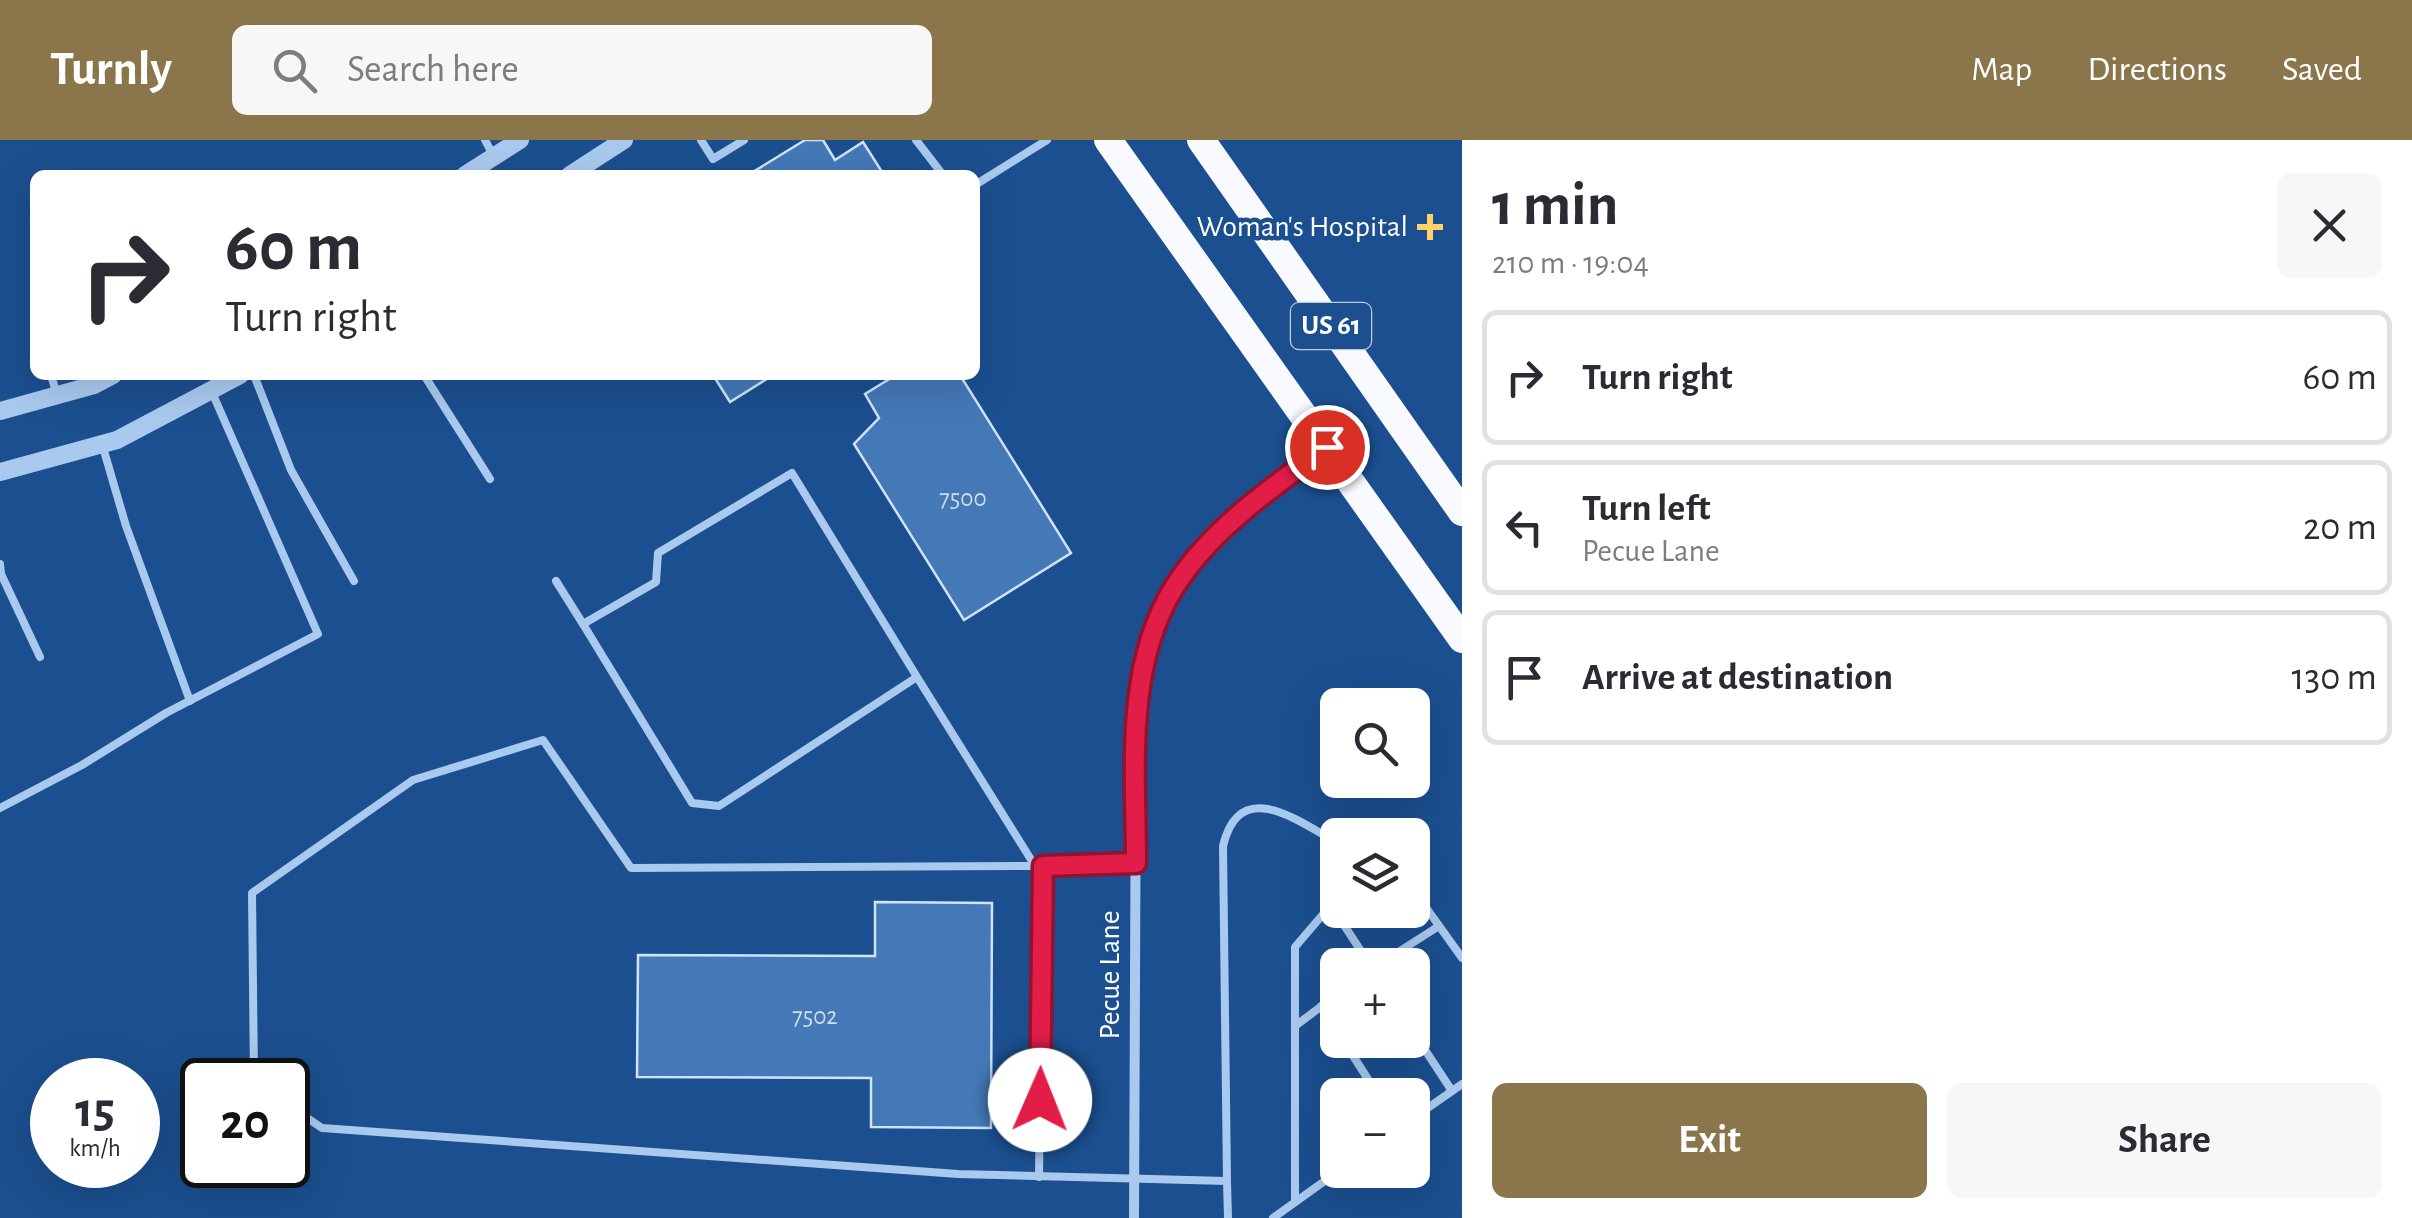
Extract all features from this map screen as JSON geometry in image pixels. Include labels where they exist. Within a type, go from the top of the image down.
[{"type":"highway","name":"US 61","points":[[1108,140],[1462,640]]},
{"type":"highway","name":"US 61","points":[[1201,140],[1462,512]]},
{"type":"street","points":[[469,170],[489,148],[520,140]]},
{"type":"street","points":[[578,170],[624,140]]},
{"type":"street","points":[[0,411],[104,380]]},
{"type":"street","points":[[0,472],[116,440],[230,380]]},
{"type":"street","name":"Pecue Lane","points":[[1134,1218],[1136,745],[1146,654],[1160,614],[1196,557],[1230,522],[1327,447]]},
{"type":"lane","points":[[701,140],[713,160],[744,140]]},
{"type":"lane","points":[[916,140],[939,170]]},
{"type":"lane","points":[[980,182],[1046,140]]},
{"type":"lane","points":[[52,380],[57,395]]},
{"type":"lane","points":[[256,380],[291,470],[354,581]]},
{"type":"lane","points":[[427,380],[490,479]]},
{"type":"lane","points":[[0,808],[318,634],[211,390]]},
{"type":"lane","points":[[102,444],[126,526],[190,702]]},
{"type":"lane","points":[[583,624],[656,582],[658,553],[792,473],[1039,866],[1039,1178]]},
{"type":"lane","points":[[0,564],[40,657]]},
{"type":"lane","points":[[556,581],[692,803],[719,806],[917,677]]},
{"type":"lane","points":[[254,1058],[252,894],[413,780],[543,740],[631,868],[1136,863]]},
{"type":"lane","points":[[1228,1218],[1223,846],[1228,828],[1241,812],[1258,808],[1276,809],[1320,834]]},
{"type":"lane","points":[[1430,912],[1462,958]]},
{"type":"lane","points":[[1295,1202],[1295,947],[1320,918]]},
{"type":"lane","points":[[1405,948],[1440,926]]},
{"type":"lane","points":[[1295,1026],[1320,1007]]},
{"type":"lane","points":[[1430,1057],[1452,1091]]},
{"type":"lane","points":[[1430,1106],[1462,1084]]},
{"type":"lane","points":[[310,1120],[322,1128],[958,1174],[1228,1182]]},
{"type":"lane","points":[[1273,1218],[1320,1184]]},
{"type":"building","points":[[805,140],[823,140],[835,160],[863,142],[881,170],[756,170]]},
{"type":"building","points":[[716,380],[765,380],[730,402]]},
{"type":"building","points":[[888,380],[963,380],[1071,553],[964,620],[854,444],[879,418],[865,394]]},
{"type":"building","points":[[875,902],[992,903],[991,1128],[871,1127],[871,1078],[637,1077],[638,955],[875,956]]},
{"type":"place","name":"Woman's Hospital","points":[[1430,227]]},
{"type":"route","points":[[1040,1100],[1043,866],[1136,863],[1139,696],[1146,654],[1160,614],[1196,557],[1230,522],[1327,447]]}]
